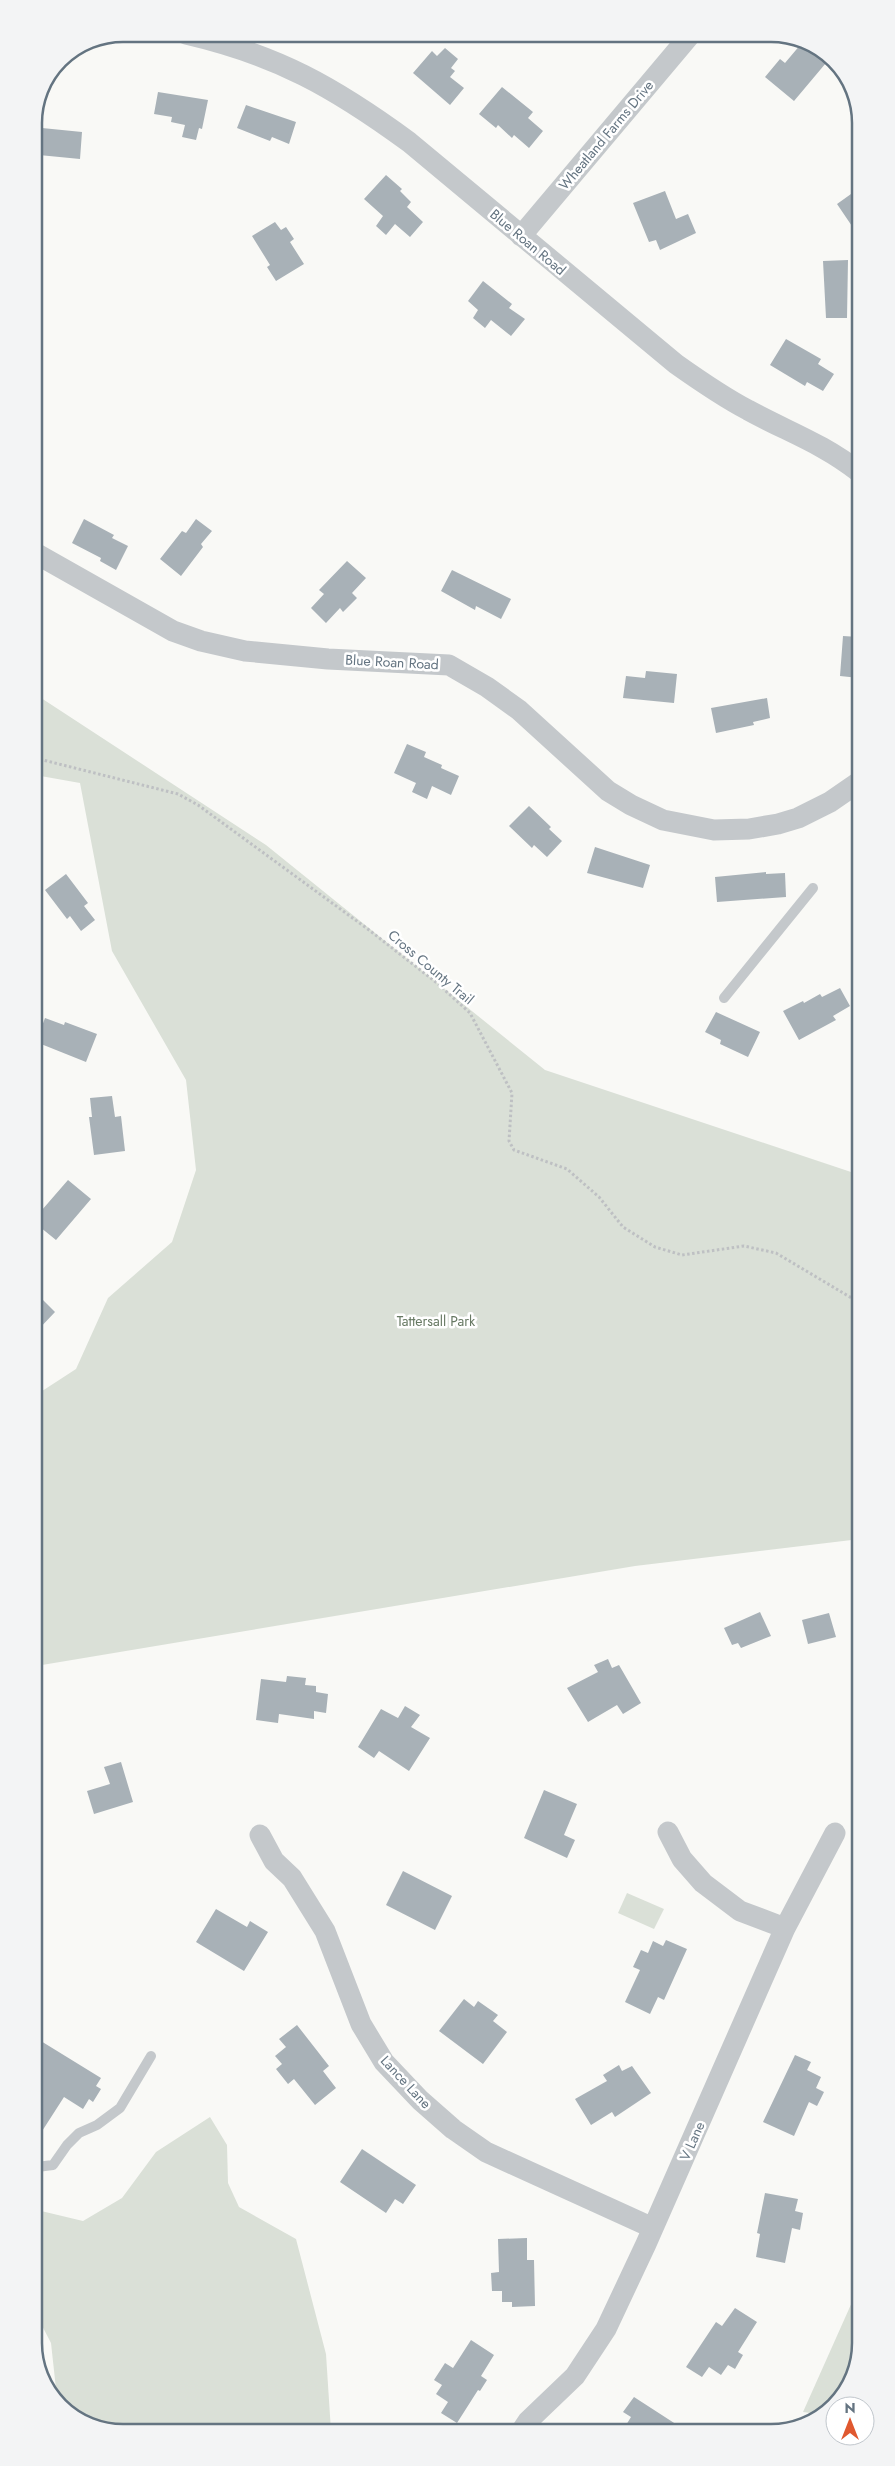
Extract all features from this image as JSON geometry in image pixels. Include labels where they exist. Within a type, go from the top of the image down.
[{"type":"street","name":"Blue Roan Road","points":[[214,42],[256,54],[297,70],[336,92],[408,142],[670,359],[697,379],[749,411],[825,447],[852,467]]},
{"type":"street","name":"Wheatland Farms Drive","points":[[521,236],[684,43]]},
{"type":"street","name":"Blue Roan Road","points":[[43,558],[173,631],[201,641],[245,651],[328,660],[449,665],[487,687],[519,710],[608,791],[631,805],[663,820],[714,830],[749,829],[778,824],[798,818],[830,802],[852,787]]},
{"type":"street","points":[[668,1832],[682,1860],[703,1883],[740,1911],[785,1928]]},
{"type":"street","name":"V Lane","points":[[526,2424],[575,2376],[606,2329],[653,2228],[785,1928],[835,1833]]},
{"type":"street","name":"Lance Lane","points":[[260,1834],[274,1861],[292,1878],[325,1931],[361,2024],[384,2062],[420,2100],[453,2129],[486,2152],[653,2228]]},
{"type":"lane","points":[[724,998],[813,888]]},
{"type":"lane","points":[[42,2166],[53,2165],[67,2145],[79,2133],[96,2126],[120,2108],[151,2056]]},
{"type":"path","name":"Cross County Trail","points":[[43,760],[178,794],[198,804],[324,896],[437,983],[470,1013],[512,1093],[509,1141],[514,1150],[567,1169],[599,1197],[623,1227],[655,1247],[682,1255],[744,1246],[776,1253],[852,1298]]},
{"type":"green space","name":"Tattersall Park","points":[[43,699],[266,845],[545,1070],[852,1172],[852,1540],[635,1566],[42,1665],[42,1391],[76,1369],[108,1298],[172,1242],[196,1170],[186,1080],[112,951],[80,783],[43,776]]},
{"type":"green space","points":[[627,1893],[664,1909],[654,1929],[618,1913]]},
{"type":"green space","points":[[210,2117],[227,2145],[228,2183],[239,2207],[296,2239],[326,2354],[331,2423],[108,2422],[83,2413],[70,2403],[56,2387],[51,2343],[42,2326],[42,2211],[83,2221],[122,2198],[156,2152]]},
{"type":"green space","points":[[852,2302],[852,2353],[848,2369],[836,2392],[832,2396],[825,2396],[825,2403],[811,2413],[803,2412]]},
{"type":"building","points":[[445,48],[458,59],[451,68],[455,71],[450,77],[464,88],[450,105],[413,73],[432,51],[437,56]]},
{"type":"building","points":[[798,48],[817,56],[826,64],[794,101],[765,77],[780,59],[785,63]]},
{"type":"building","points":[[502,87],[533,112],[528,118],[543,131],[529,148],[514,135],[512,138],[498,125],[496,128],[479,114]]},
{"type":"building","points":[[158,92],[208,100],[202,129],[199,128],[196,140],[182,137],[185,125],[171,122],[172,117],[154,114]]},
{"type":"building","points":[[246,105],[296,122],[289,144],[272,137],[270,141],[237,128]]},
{"type":"building","points":[[43,128],[82,132],[80,159],[43,155]]},
{"type":"building","points":[[386,175],[402,189],[400,191],[411,202],[407,207],[423,222],[410,237],[395,224],[386,235],[376,226],[383,216],[364,199]]},
{"type":"building","points":[[665,191],[676,219],[688,214],[696,233],[660,250],[656,240],[649,242],[633,203]]},
{"type":"building","points":[[852,193],[852,226],[837,204]]},
{"type":"building","points":[[275,222],[281,230],[286,227],[294,239],[290,242],[304,264],[276,281],[267,267],[270,265],[252,236]]},
{"type":"building","points":[[848,260],[847,318],[826,318],[823,261]]},
{"type":"building","points":[[483,281],[512,304],[509,308],[525,319],[511,336],[491,320],[485,328],[473,318],[478,310],[468,301]]},
{"type":"building","points":[[786,339],[821,359],[818,364],[834,374],[823,391],[807,382],[805,386],[770,365]]},
{"type":"building","points":[[84,519],[114,535],[112,538],[128,546],[116,570],[100,561],[101,558],[72,543]]},
{"type":"building","points":[[196,519],[212,531],[201,544],[203,547],[181,576],[160,559],[182,531],[186,533]]},
{"type":"building","points":[[347,561],[366,578],[352,593],[357,598],[343,612],[340,608],[326,623],[311,608],[324,594],[319,590]]},
{"type":"building","points":[[452,570],[511,599],[501,619],[476,606],[475,610],[441,591]]},
{"type":"building","points":[[843,636],[852,637],[852,677],[840,676]]},
{"type":"building","points":[[646,671],[677,674],[674,703],[623,698],[626,676],[645,678]]},
{"type":"building","points":[[767,698],[770,718],[753,722],[754,725],[716,733],[711,708]]},
{"type":"building","points":[[407,744],[426,752],[424,757],[442,765],[441,768],[459,776],[451,795],[432,786],[427,799],[412,792],[416,783],[394,773]]},
{"type":"building","points":[[529,806],[551,827],[549,829],[562,841],[547,857],[534,845],[532,848],[509,826]]},
{"type":"building","points":[[595,847],[650,865],[643,888],[587,873]]},
{"type":"building","points":[[766,872],[766,874],[785,873],[786,897],[717,902],[715,877]]},
{"type":"building","points":[[66,874],[88,903],[84,906],[95,920],[81,931],[70,916],[67,919],[45,890]]},
{"type":"building","points":[[840,988],[850,1006],[833,1016],[836,1020],[799,1040],[783,1011],[820,994],[822,997]]},
{"type":"building","points":[[716,1012],[760,1032],[748,1057],[720,1044],[721,1040],[705,1032]]},
{"type":"building","points":[[45,1018],[64,1025],[65,1022],[97,1034],[86,1062],[43,1045],[43,1024]]},
{"type":"building","points":[[112,1096],[115,1117],[121,1116],[125,1151],[94,1155],[89,1117],[92,1117],[90,1098]]},
{"type":"building","points":[[68,1180],[91,1199],[56,1240],[43,1229],[43,1209]]},
{"type":"building","points":[[42,1299],[55,1312],[42,1325]]},
{"type":"building","points":[[760,1612],[771,1636],[741,1648],[738,1643],[732,1645],[724,1628]]},
{"type":"building","points":[[829,1613],[836,1637],[808,1644],[802,1620]]},
{"type":"building","points":[[608,1659],[612,1668],[619,1665],[641,1703],[623,1714],[617,1705],[588,1722],[567,1688],[598,1672],[594,1665]]},
{"type":"building","points":[[287,1676],[306,1678],[305,1685],[316,1686],[316,1692],[328,1694],[326,1713],[314,1711],[314,1719],[279,1714],[278,1723],[256,1720],[261,1679],[286,1682]]},
{"type":"building","points":[[405,1706],[420,1715],[411,1727],[430,1738],[409,1771],[379,1751],[374,1758],[358,1747],[381,1709],[398,1718]]},
{"type":"building","points":[[121,1762],[133,1802],[94,1814],[87,1791],[110,1784],[104,1767]]},
{"type":"building","points":[[544,1790],[577,1804],[564,1835],[575,1840],[567,1858],[524,1838]]},
{"type":"building","points":[[403,1871],[452,1896],[435,1930],[386,1905]]},
{"type":"building","points":[[216,1909],[247,1927],[250,1921],[268,1932],[244,1971],[196,1942]]},
{"type":"building","points":[[666,1940],[687,1949],[664,2000],[658,1997],[650,2014],[625,2002],[640,1970],[633,1967],[641,1950],[648,1953],[653,1941],[663,1946]]},
{"type":"building","points":[[464,1999],[474,2007],[478,2001],[498,2015],[493,2021],[507,2032],[483,2064],[439,2031]]},
{"type":"building","points":[[297,2025],[329,2066],[323,2071],[336,2088],[315,2105],[294,2079],[288,2084],[276,2069],[282,2064],[275,2056],[286,2047],[279,2039]]},
{"type":"building","points":[[42,2042],[101,2078],[96,2086],[101,2089],[93,2102],[89,2099],[83,2109],[64,2097],[42,2131]]},
{"type":"building","points":[[795,2055],[811,2062],[807,2070],[821,2077],[816,2088],[824,2092],[817,2106],[809,2102],[794,2136],[763,2122]]},
{"type":"building","points":[[619,2065],[622,2071],[632,2066],[651,2093],[615,2117],[612,2112],[591,2125],[575,2099],[607,2081],[603,2075]]},
{"type":"building","points":[[362,2149],[416,2185],[403,2204],[395,2199],[386,2213],[340,2182]]},
{"type":"building","points":[[765,2193],[798,2199],[795,2211],[803,2213],[800,2230],[792,2228],[785,2263],[756,2257],[760,2234],[757,2233]]},
{"type":"building","points":[[527,2238],[527,2260],[534,2260],[535,2306],[512,2307],[512,2302],[502,2302],[502,2291],[492,2291],[491,2273],[499,2272],[498,2239]]},
{"type":"building","points":[[735,2308],[757,2322],[738,2352],[743,2355],[735,2369],[728,2365],[721,2375],[709,2367],[702,2377],[686,2367],[716,2322],[722,2326]]},
{"type":"building","points":[[471,2340],[494,2355],[481,2376],[487,2380],[480,2391],[478,2390],[457,2423],[441,2413],[448,2402],[436,2394],[442,2385],[434,2380],[445,2363],[453,2368]]},
{"type":"building","points":[[634,2397],[675,2424],[627,2424],[631,2417],[623,2412]]}]
